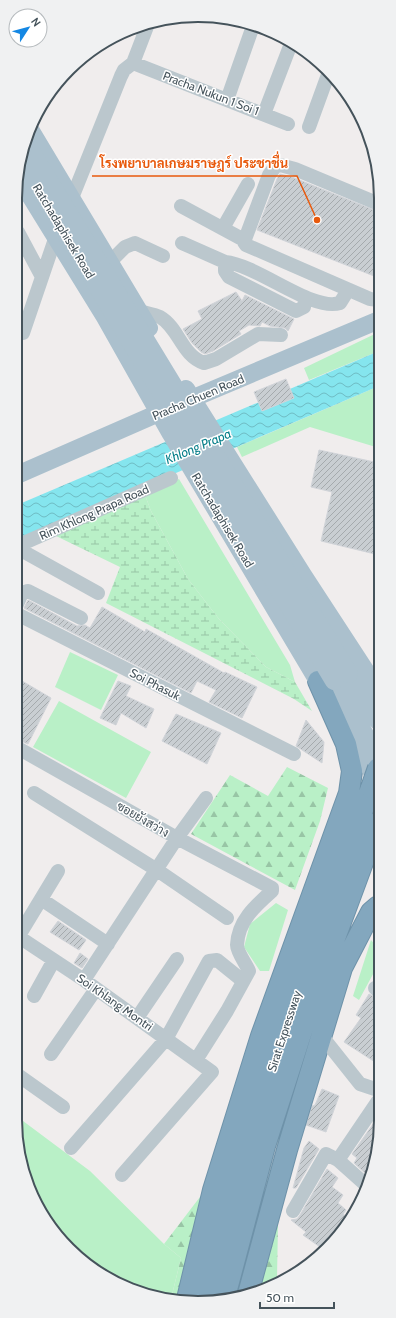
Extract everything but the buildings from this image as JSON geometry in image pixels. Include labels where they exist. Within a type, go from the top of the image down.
[{"type":"highway","points":[[187,1296],[213,1190],[261,1036],[308,901],[349,793],[352,771],[334,679]]},
{"type":"highway","name":"Sirat Expressway","points":[[206,1296],[245,1152],[287,1017],[374,779]]},
{"type":"highway","name":"Sirat Expressway","points":[[226,1294],[265,1146],[311,1003],[374,833]]},
{"type":"highway","points":[[249,1289],[287,1150],[342,968],[358,908],[374,869]]},
{"type":"highway","points":[[342,968],[371,912],[374,909]]},
{"type":"main road","name":"Ratchadaphisek Road","points":[[33,135],[192,400],[374,684]]},
{"type":"main road","name":"Ratchadaphisek Road","points":[[29,148],[374,750]]},
{"type":"main road","name":"Ratchadaphisek Road","points":[[25,166],[334,679],[374,773]]},
{"type":"main road","name":"Ratchadaphisek Road","points":[[23,183],[82,278],[171,434],[230,532],[334,679],[374,717]]},
{"type":"main road","points":[[82,278],[91,288],[99,288],[106,284],[110,276],[110,263]]},
{"type":"main road","name":"Pracha Chuen Road","points":[[22,473],[374,322]]},
{"type":"main road","points":[[230,532],[229,520],[231,506],[238,502],[245,501],[260,507]]},
{"type":"street","points":[[72,198],[121,76],[124,70],[133,63],[146,30]]},
{"type":"street","points":[[227,100],[252,30]]},
{"type":"street","points":[[264,114],[290,48]]},
{"type":"street","name":"Pracha Nukun 1 Soi 1","points":[[133,63],[288,124]]},
{"type":"street","points":[[309,127],[327,79]]},
{"type":"street","points":[[241,265],[269,175],[275,167],[280,165],[295,169],[374,202]]},
{"type":"street","points":[[224,228],[248,184]]},
{"type":"street","points":[[181,206],[224,228],[247,243],[346,290],[374,299]]},
{"type":"street","points":[[23,333],[56,236]]},
{"type":"street","points":[[22,240],[42,277]]},
{"type":"street","points":[[110,263],[125,247],[135,243],[163,256]]},
{"type":"street","points":[[182,243],[225,262],[241,265],[305,298],[336,304],[343,299],[346,290]]},
{"type":"street","points":[[225,262],[225,271],[229,277],[296,311],[304,308],[305,298]]},
{"type":"street","points":[[139,311],[160,317],[170,326],[193,358],[204,363],[216,359],[258,334],[281,335]]},
{"type":"street","name":"Rim Khlong Prapa Road","points":[[22,545],[171,478]]},
{"type":"street","points":[[22,550],[98,593]]},
{"type":"street","points":[[22,593],[28,591],[81,618]]},
{"type":"street","name":"Soi Phasuk","points":[[22,617],[294,754]]},
{"type":"street","name":"ซอยยังสว่าง","points":[[22,750],[177,838],[272,888],[272,892],[249,911],[241,928],[237,946],[249,970],[243,981]]},
{"type":"street","points":[[34,792],[157,870],[227,918]]},
{"type":"street","points":[[84,980],[177,838],[206,798]]},
{"type":"street","points":[[22,933],[58,871]]},
{"type":"street","points":[[41,899],[108,944]]},
{"type":"street","name":"Soi Khlang Montri","points":[[22,942],[54,960],[84,980],[212,1072],[122,1175]]},
{"type":"street","points":[[137,1018],[177,959]]},
{"type":"street","points":[[34,996],[54,960]]},
{"type":"street","points":[[71,1148],[166,1039],[209,961],[217,960],[243,981],[227,1011],[196,1060]]},
{"type":"street","points":[[51,1054],[96,989]]},
{"type":"street","points":[[322,1034],[360,1084],[374,1089]]},
{"type":"street","points":[[22,1078],[63,1107]]},
{"type":"street","points":[[338,1160],[374,1107]]},
{"type":"street","points":[[293,1211],[326,1154],[338,1160],[363,1182]]},
{"type":"green space","points":[[374,334],[374,353],[309,380],[304,368]]},
{"type":"green space","points":[[374,388],[374,446],[310,427],[242,457],[237,447]]},
{"type":"green space","points":[[179,479],[290,665],[295,682],[266,667],[219,619],[188,579],[151,511],[145,495]]},
{"type":"green space","points":[[145,495],[151,511],[188,579],[219,619],[266,667],[295,682],[312,711],[294,699],[106,603],[120,567],[56,536]]},
{"type":"green space","points":[[70,652],[118,675],[101,710],[55,687]]},
{"type":"green space","points":[[59,701],[151,752],[126,798],[33,747]]},
{"type":"green space","points":[[287,767],[328,788],[320,821],[295,890],[191,834],[230,775],[268,796]]},
{"type":"green space","points":[[276,903],[288,910],[269,971],[260,971],[244,947],[250,924]]},
{"type":"green space","points":[[371,940],[374,943],[374,972],[359,1000],[353,996]]},
{"type":"green space","points":[[22,1120],[90,1171],[164,1244],[181,1258],[172,1294],[152,1290],[131,1283],[91,1260],[58,1227],[40,1198],[31,1177],[25,1154]]},
{"type":"green space","points":[[203,1193],[283,1195],[278,1224],[277,1277],[265,1283],[232,1293],[210,1296],[186,1296],[172,1294],[181,1258],[164,1244]]},
{"type":"water","name":"Khlong Prapa","points":[[374,353],[374,388],[22,539],[22,503]]},
{"type":"place","name":"โรงพยาบาลเกษมราษฎร์ ประชาชื่น","points":[[317,220]]}]
